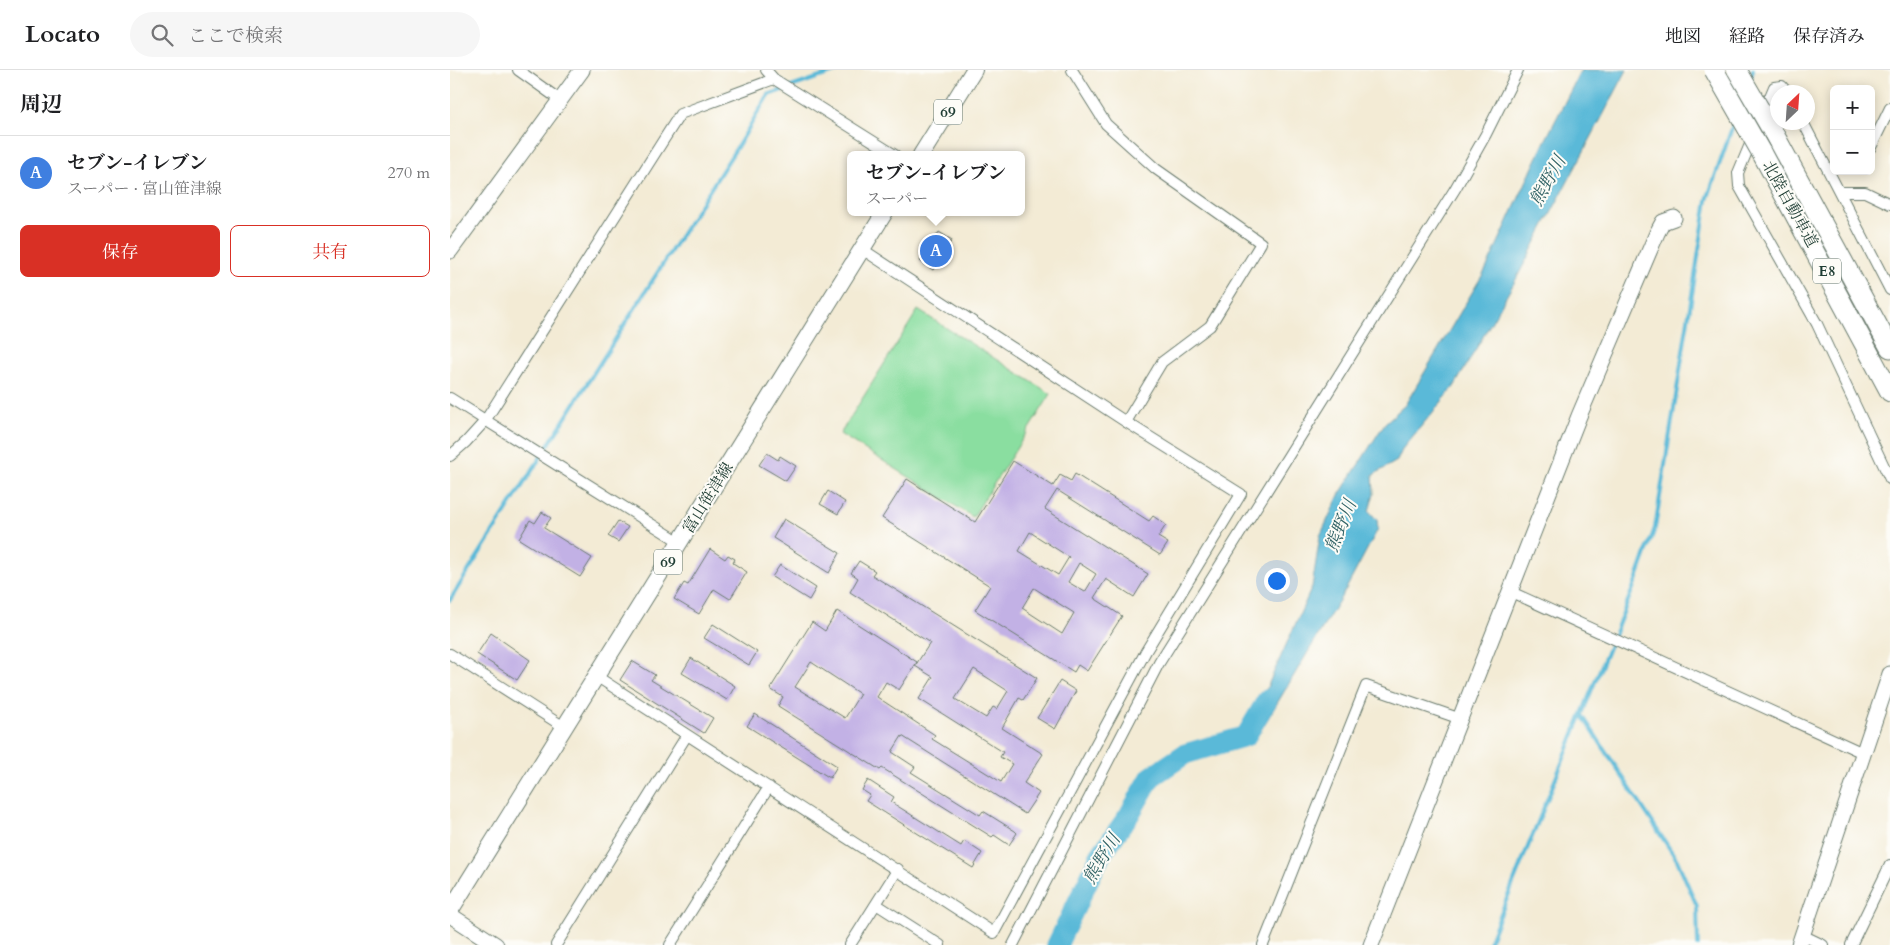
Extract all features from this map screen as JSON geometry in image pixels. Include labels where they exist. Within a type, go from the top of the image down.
[{"type":"highway","name":"北陸自動車道","points":[[1714,70],[1837,290],[1890,392]]},
{"type":"highway","name":"北陸自動車道","points":[[1737,70],[1773,132],[1890,348]]},
{"type":"main road","name":"69","points":[[923,151],[974,70]]},
{"type":"main road","name":"富山笹津線","points":[[450,910],[883,216]]},
{"type":"street","points":[[518,70],[560,100]]},
{"type":"street","points":[[450,251],[582,70]]},
{"type":"street","points":[[766,70],[774,79],[889,151]]},
{"type":"street","points":[[1072,70],[1106,124],[1156,169],[1261,243],[1210,326],[1162,362],[1126,422]]},
{"type":"street","points":[[1013,945],[1159,663],[1455,189],[1486,134],[1518,70]]},
{"type":"street","points":[[450,456],[485,421],[680,114],[774,79]]},
{"type":"street","points":[[1770,97],[1738,173],[1739,186],[1817,324],[1890,480]]},
{"type":"street","points":[[1875,139],[1890,108]]},
{"type":"street","points":[[1807,130],[1890,290]]},
{"type":"street","points":[[1840,192],[1866,192],[1890,204]]},
{"type":"street","points":[[1371,945],[1458,718],[1601,360],[1647,253],[1663,222],[1674,218]]},
{"type":"street","points":[[596,676],[994,933],[1146,651],[1242,494],[1126,422],[862,250]]},
{"type":"street","points":[[450,398],[680,542]]},
{"type":"street","points":[[1509,591],[1863,753]]},
{"type":"street","points":[[450,654],[564,727]]},
{"type":"street","points":[[1823,945],[1801,940],[1890,674]]},
{"type":"street","points":[[1263,945],[1366,686],[1458,718]]},
{"type":"street","points":[[556,945],[687,735]]},
{"type":"street","points":[[670,945],[769,787]]},
{"type":"street","points":[[1851,945],[1890,865]]},
{"type":"street","points":[[850,945],[898,870]]},
{"type":"street","points":[[876,904],[940,945]]},
{"type":"street","points":[[450,915],[496,945]]},
{"type":"green space","points":[[918,310],[1051,394],[973,517],[840,434]]},
{"type":"water","points":[[1581,70],[1627,70],[1514,283],[1454,387],[1403,448],[1397,461],[1373,475],[1374,494],[1369,511],[1377,520],[1378,529],[1346,589],[1258,735],[1251,723],[1312,587],[1320,536],[1339,495],[1385,423],[1405,405],[1486,269],[1544,143]]},
{"type":"building","points":[[939,232],[952,240],[933,270],[920,261]]},
{"type":"building","points":[[767,453],[778,460],[780,456],[796,466],[786,481],[759,465]]},
{"type":"building","points":[[1013,461],[1053,486],[1060,475],[1071,481],[1075,474],[1149,521],[1153,516],[1166,525],[1158,537],[1168,543],[1160,555],[1057,490],[1045,509],[1148,574],[1134,597],[1106,579],[1094,598],[1122,616],[1087,671],[1078,665],[1074,672],[975,610],[990,586],[882,518],[907,479],[975,522]],"holes":[[[1030,532],[1069,557],[1058,575],[1019,551]],[[1079,563],[1096,574],[1085,592],[1068,582]],[[1034,588],[1074,613],[1062,634],[1022,608]]]},
{"type":"building","points":[[828,491],[845,502],[838,514],[820,504]]},
{"type":"building","points":[[542,512],[551,518],[544,528],[592,558],[580,577],[519,539],[530,520],[535,523]]},
{"type":"building","points":[[784,519],[840,553],[829,573],[773,538]]},
{"type":"building","points":[[618,521],[628,527],[618,542],[608,536]]},
{"type":"building","points":[[710,549],[725,559],[728,555],[735,559],[733,563],[747,572],[730,599],[714,589],[699,614],[674,599],[684,583],[688,585]]},
{"type":"building","points":[[859,561],[875,571],[872,575],[1037,678],[1023,700],[1019,698],[1002,728],[1043,754],[1024,783],[1039,793],[1025,814],[902,736],[892,752],[915,767],[911,772],[980,815],[983,811],[1015,831],[1017,833],[1009,845],[994,835],[992,837],[882,768],[880,770],[778,706],[783,697],[770,689],[812,622],[825,631],[837,611],[917,662],[899,690],[886,682],[877,697],[935,735],[932,739],[1001,782],[1012,764],[1000,757],[1003,752],[919,699],[933,677],[915,666],[930,643],[850,592],[858,578],[851,573]],"holes":[[[811,662],[860,694],[845,718],[795,687]],[[974,669],[1008,691],[997,709],[993,707],[986,718],[955,699]]]},
{"type":"building","points":[[780,565],[816,588],[809,600],[772,577]]},
{"type":"building","points":[[713,624],[757,652],[749,665],[704,638]]},
{"type":"building","points":[[491,633],[530,660],[517,680],[477,654]]},
{"type":"building","points":[[691,658],[735,686],[727,700],[682,673]]},
{"type":"building","points":[[632,661],[655,675],[651,680],[713,718],[704,733],[620,680]]},
{"type":"building","points":[[1060,681],[1076,691],[1055,729],[1037,718]]},
{"type":"building","points":[[755,714],[837,766],[830,778],[747,726]]},
{"type":"building","points":[[868,780],[894,797],[891,802],[961,846],[964,841],[982,853],[973,868],[866,801],[870,795],[862,790]]},
{"type":"waterway","points":[[450,600],[744,136],[768,95],[840,70]]},
{"type":"waterway","points":[[1750,80],[1753,70]]},
{"type":"waterway","points":[[1488,945],[1636,581],[1655,528],[1707,200],[1735,119]]},
{"type":"waterway","name":"熊野川","points":[[1057,945],[1100,856],[1129,815],[1151,777],[1185,754],[1246,736],[1267,700]]},
{"type":"waterway","points":[[1582,715],[1677,860],[1697,906],[1698,945]]},
{"type":"place","name":"セブン-イレブン","points":[[936,251]]}]
